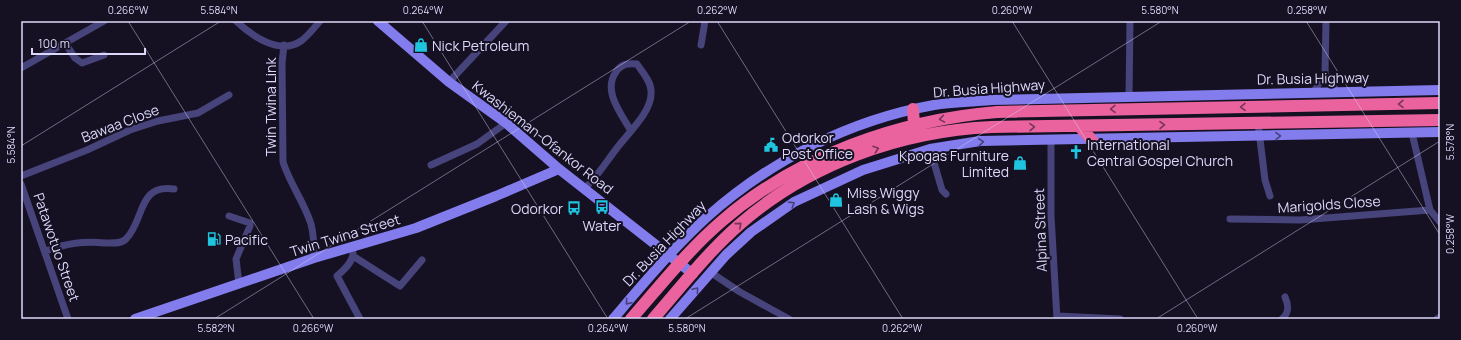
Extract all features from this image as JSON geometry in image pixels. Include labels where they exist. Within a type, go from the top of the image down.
[{"type":"highway","name":"Dr. Busia Highway","points":[[631,319],[706,236],[738,208],[774,184],[813,162],[876,136],[914,125],[974,114],[997,112],[1440,103]]},
{"type":"highway","points":[[1354,105],[1359,107],[1361,113],[1359,118],[1354,121]]},
{"type":"highway","points":[[912,109],[914,125]]},
{"type":"highway","points":[[653,319],[723,240],[758,210],[802,181],[853,156],[900,141],[967,128],[1440,120]]},
{"type":"highway","points":[[1079,126],[1092,140]]},
{"type":"highway","points":[[693,274],[691,264],[694,258],[738,208]]},
{"type":"highway","points":[[639,319],[671,283],[680,264]]},
{"type":"street","points":[[21,68],[104,21]]},
{"type":"street","points":[[236,21],[263,41],[284,45],[300,42],[320,21]]},
{"type":"street","name":"Kwashieman-Ofankor Road","points":[[378,21],[450,82],[506,123],[693,274]]},
{"type":"street","points":[[450,82],[506,21]]},
{"type":"street","points":[[700,45],[705,21]]},
{"type":"street","points":[[1129,97],[1130,21]]},
{"type":"street","points":[[1313,93],[1325,74],[1326,21]]},
{"type":"street","points":[[65,43],[74,58],[82,63],[104,55]]},
{"type":"street","name":"Twin Twina Link","points":[[284,45],[282,63],[283,162],[287,175],[310,224],[314,240],[314,258]]},
{"type":"street","points":[[585,188],[596,178],[640,121],[647,108],[652,92],[649,82],[637,64],[628,63],[618,68],[611,81],[614,101],[631,131]]},
{"type":"street","points":[[1325,74],[1337,92]]},
{"type":"street","name":"Dr. Busia Highway","points":[[613,319],[669,255],[708,217],[746,185],[788,157],[847,130],[873,120],[912,109],[936,105],[992,100],[1440,90]]},
{"type":"street","name":"Bawaa Close","points":[[21,176],[87,150],[130,130],[158,121],[198,112],[228,95]]},
{"type":"street","points":[[431,165],[478,144],[506,123]]},
{"type":"street","points":[[1258,123],[1265,180],[1270,196]]},
{"type":"street","points":[[670,319],[710,272],[751,232],[794,202],[863,170],[930,149],[980,141],[1440,132]]},
{"type":"street","points":[[1412,133],[1430,210],[1440,222]]},
{"type":"street","name":"Alpina Street","points":[[1051,139],[1051,216],[1055,303],[1058,318]]},
{"type":"street","points":[[930,149],[942,190],[946,194]]},
{"type":"street","name":"Twin Twina Street","points":[[139,318],[314,258],[353,252],[443,218],[560,168]]},
{"type":"street","name":"Patawotuo Street","points":[[21,184],[46,251],[68,319]]},
{"type":"street","points":[[46,251],[75,242],[118,243],[125,240],[146,199],[154,191],[164,188],[174,189]]},
{"type":"street","name":"Marigolds Close","points":[[1230,219],[1300,220],[1430,210]]},
{"type":"street","points":[[229,216],[250,223],[236,259],[239,284]]},
{"type":"street","points":[[654,242],[668,244],[685,239]]},
{"type":"street","points":[[360,319],[337,276],[348,265],[353,252],[400,286],[422,260]]},
{"type":"street","points":[[710,272],[740,292],[789,319]]},
{"type":"street","points":[[1283,319],[1287,314],[1288,304],[1285,297]]},
{"type":"street","points":[[1058,318],[1120,319]]},
{"type":"place","name":"Nick Petroleum","points":[[421,45]]},
{"type":"place","name":"Odorkor Post Office","points":[[771,145]]},
{"type":"place","name":"International Central Gospel Church","points":[[1076,152]]},
{"type":"place","name":"Kpogas Furniture Limited","points":[[1020,163]]},
{"type":"place","name":"Miss Wiggy Lash & Wigs","points":[[836,200]]},
{"type":"place","name":"Water","points":[[602,207]]},
{"type":"place","name":"Odorkor","points":[[574,208]]},
{"type":"place","name":"Pacific","points":[[214,239]]}]
